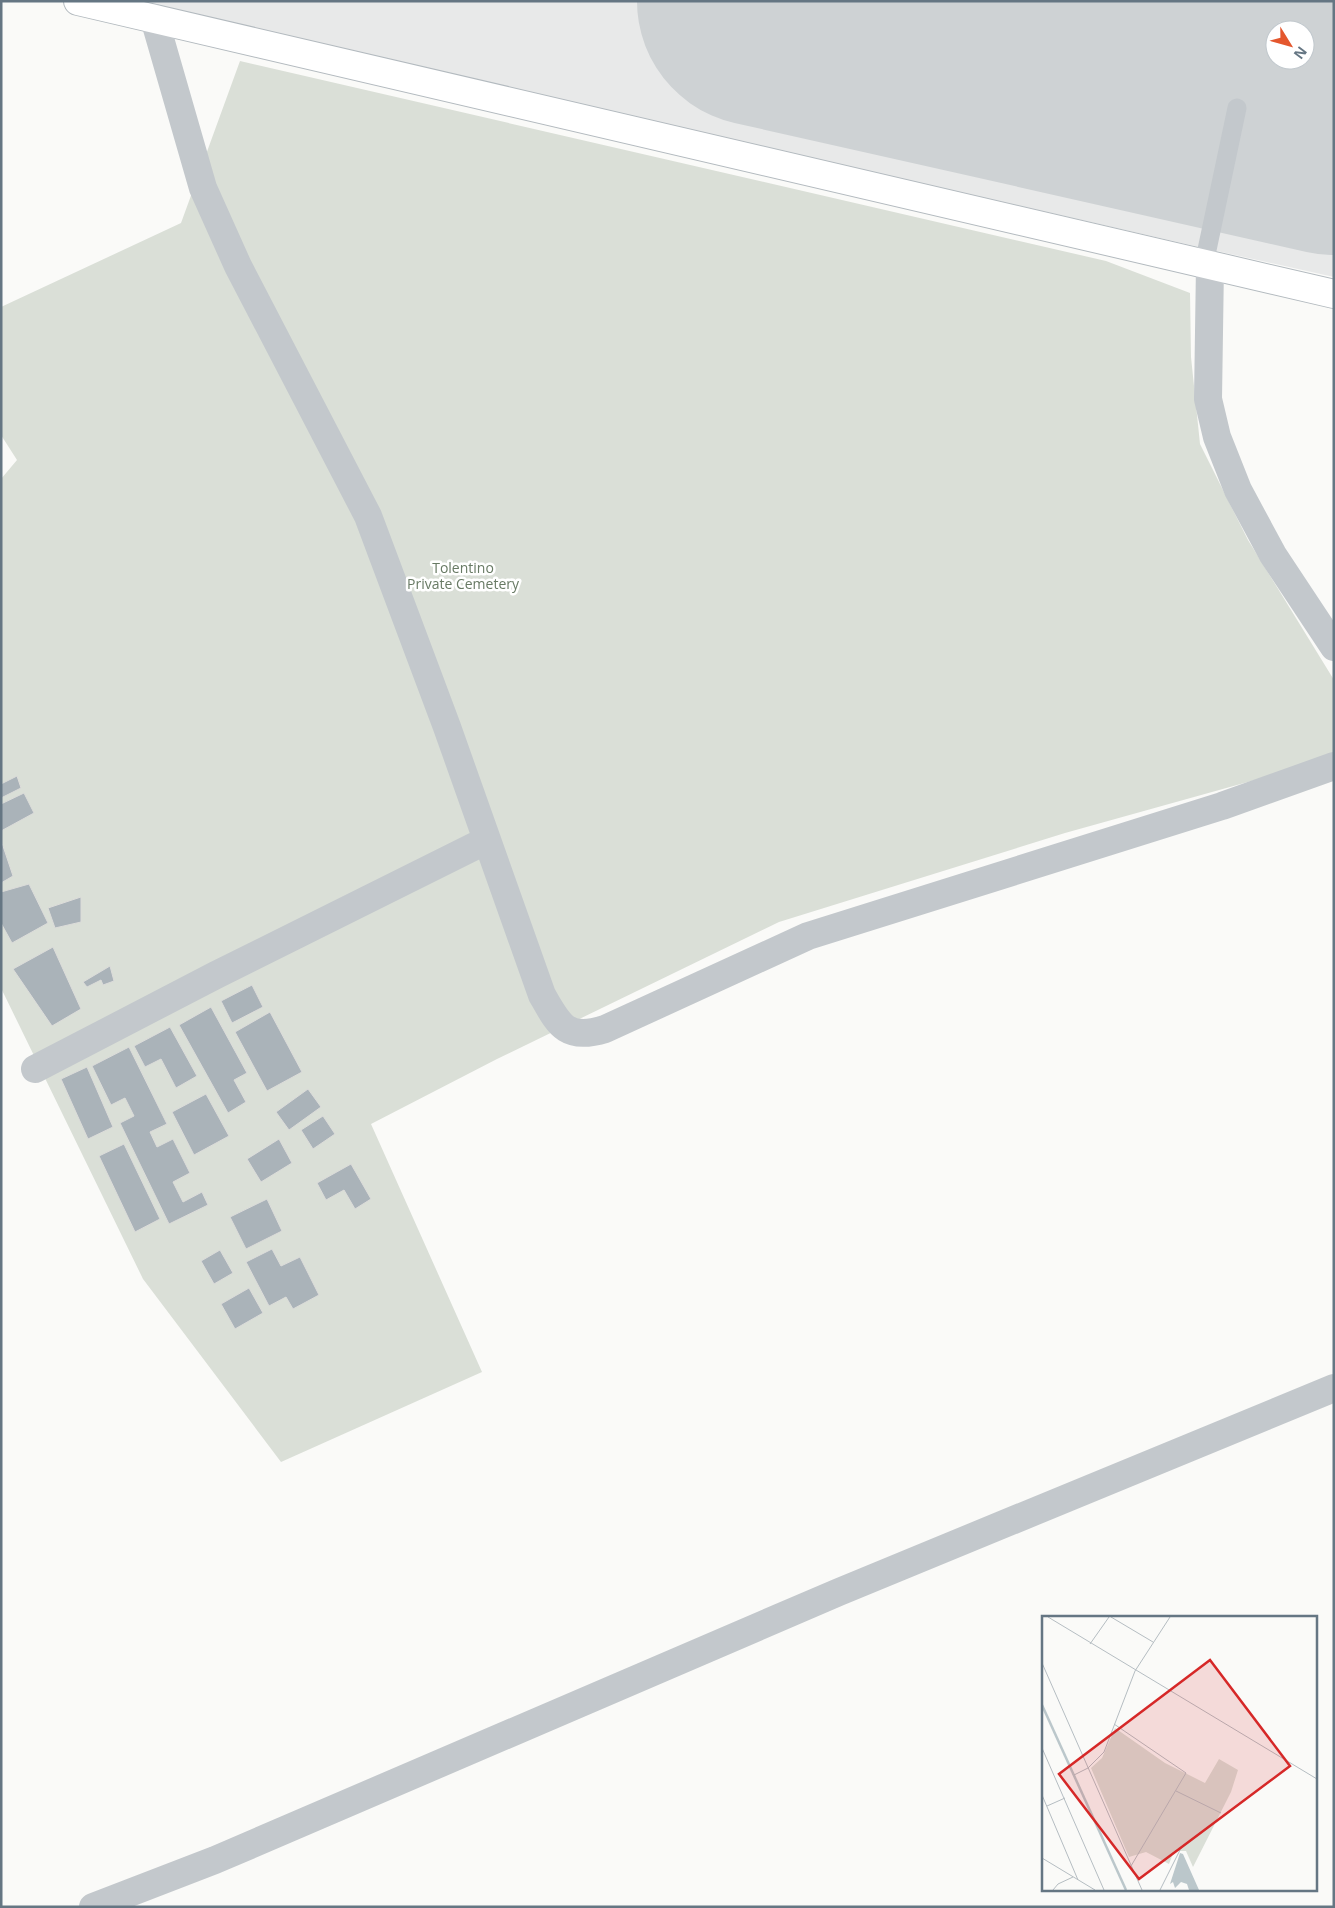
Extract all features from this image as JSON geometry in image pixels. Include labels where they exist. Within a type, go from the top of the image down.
[{"type":"street","points":[[78,1],[1334,294]]},
{"type":"street","points":[[154,18],[203,188],[238,266],[368,516],[488,840],[542,994],[560,1024],[569,1031],[588,1034],[605,1029],[808,936],[1222,806],[1334,766]]},
{"type":"street","points":[[1207,264],[1208,399],[1217,437],[1238,490],[1273,555],[1334,647]]},
{"type":"street","points":[[34,1069],[216,975],[488,840]]},
{"type":"street","points":[[93,1907],[215,1860],[839,1592],[1334,1388]]},
{"type":"lane","points":[[1207,264],[1237,108]]},
{"type":"shaded area","points":[[126,1],[1334,1],[1334,277],[1208,249]]},
{"type":"green space","name":"Tolentino Private Cemetery","points":[[240,61],[1106,261],[1190,293],[1191,357],[1200,444],[1248,540],[1334,680],[1334,758],[1065,833],[779,922],[497,1059],[371,1124],[482,1372],[281,1462],[143,1279],[1,988],[1,479],[17,460],[1,435],[1,307],[181,223]]},
{"type":"building","points":[[17,776],[21,788],[1,798],[1,784]]},
{"type":"building","points":[[24,793],[34,813],[1,831],[1,804]]},
{"type":"building","points":[[1,844],[13,876],[1,883]]},
{"type":"building","points":[[29,884],[48,923],[12,943],[1,923],[1,892]]},
{"type":"building","points":[[81,897],[81,922],[55,928],[48,908]]},
{"type":"building","points":[[53,947],[81,1009],[52,1026],[13,969]]},
{"type":"building","points":[[110,966],[114,981],[103,985],[101,980],[87,987],[83,982]]},
{"type":"building","points":[[252,985],[263,1007],[232,1023],[221,1001]]},
{"type":"building","points":[[211,1007],[247,1073],[234,1080],[246,1102],[228,1113],[179,1025]]},
{"type":"building","points":[[270,1012],[302,1072],[267,1091],[235,1032]]},
{"type":"building","points":[[170,1027],[197,1076],[176,1088],[161,1059],[145,1067],[134,1046]]},
{"type":"building","points":[[129,1047],[167,1124],[150,1132],[157,1147],[173,1139],[190,1173],[173,1182],[183,1202],[202,1192],[208,1205],[169,1224],[120,1123],[134,1116],[125,1098],[111,1105],[92,1066]]},
{"type":"building","points":[[87,1067],[113,1127],[88,1139],[61,1079]]},
{"type":"building","points":[[308,1089],[321,1107],[289,1130],[276,1112]]},
{"type":"building","points":[[206,1094],[229,1136],[194,1155],[172,1112]]},
{"type":"building","points":[[323,1116],[335,1134],[313,1149],[301,1130]]},
{"type":"building","points":[[279,1139],[292,1163],[261,1182],[247,1159]]},
{"type":"building","points":[[124,1144],[160,1219],[135,1232],[99,1156]]},
{"type":"building","points":[[351,1164],[371,1199],[355,1209],[344,1190],[326,1200],[317,1183]]},
{"type":"building","points":[[267,1199],[282,1231],[246,1249],[230,1217]]},
{"type":"building","points":[[272,1249],[281,1266],[300,1257],[319,1295],[293,1309],[286,1297],[269,1306],[246,1262]]},
{"type":"building","points":[[220,1250],[233,1273],[214,1284],[201,1261]]},
{"type":"building","points":[[249,1288],[263,1313],[235,1329],[221,1304]]},
{"type":"runway","points":[[762,1],[1334,130]]}]
